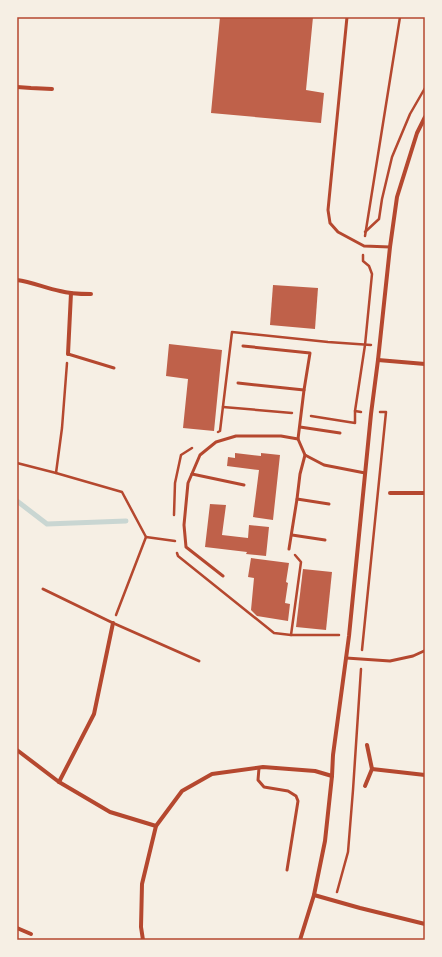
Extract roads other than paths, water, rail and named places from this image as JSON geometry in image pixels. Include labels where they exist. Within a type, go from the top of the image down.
[{"type":"street","points":[[17,86],[52,89]]},
{"type":"street","points":[[300,940],[314,894],[325,841],[333,755],[349,636],[370,414],[378,360],[397,197],[417,133],[425,117]]},
{"type":"street","points":[[17,280],[59,291],[91,294]]},
{"type":"street","points":[[68,354],[71,293]]},
{"type":"street","points":[[378,360],[425,364]]},
{"type":"street","points":[[390,493],[425,493]]},
{"type":"street","points":[[59,782],[94,714],[113,623]]},
{"type":"street","points":[[365,786],[372,769],[367,745]]},
{"type":"street","points":[[17,750],[59,782],[110,812],[156,826]]},
{"type":"street","points":[[143,940],[141,927],[142,884],[156,826],[182,791],[212,774],[263,767],[315,771],[332,776]]},
{"type":"street","points":[[372,769],[425,775]]},
{"type":"street","points":[[314,894],[360,908],[425,924]]},
{"type":"street","points":[[17,928],[30,934]]},
{"type":"lane","points":[[347,17],[328,210],[330,222],[338,232],[364,246],[390,248]]},
{"type":"lane","points":[[242,346],[310,353],[298,439],[305,455],[300,474],[289,549]]},
{"type":"lane","points":[[68,354],[114,368]]},
{"type":"lane","points":[[238,383],[304,390]]},
{"type":"lane","points":[[300,427],[340,433]]},
{"type":"lane","points":[[224,576],[186,547],[184,525],[188,483],[200,455],[216,442],[236,436],[281,436],[298,439]]},
{"type":"lane","points":[[305,455],[324,465],[365,473]]},
{"type":"lane","points":[[192,474],[244,485]]},
{"type":"lane","points":[[297,499],[329,504]]},
{"type":"lane","points":[[292,535],[325,540]]},
{"type":"lane","points":[[43,589],[113,623],[199,661]]},
{"type":"lane","points":[[346,658],[390,661],[413,656],[424,651]]},
{"type":"lane","points":[[259,768],[258,780],[264,787],[288,791],[296,796],[298,801],[286,870]]},
{"type":"waterway","points":[[17,501],[47,524],[126,521]]}]
